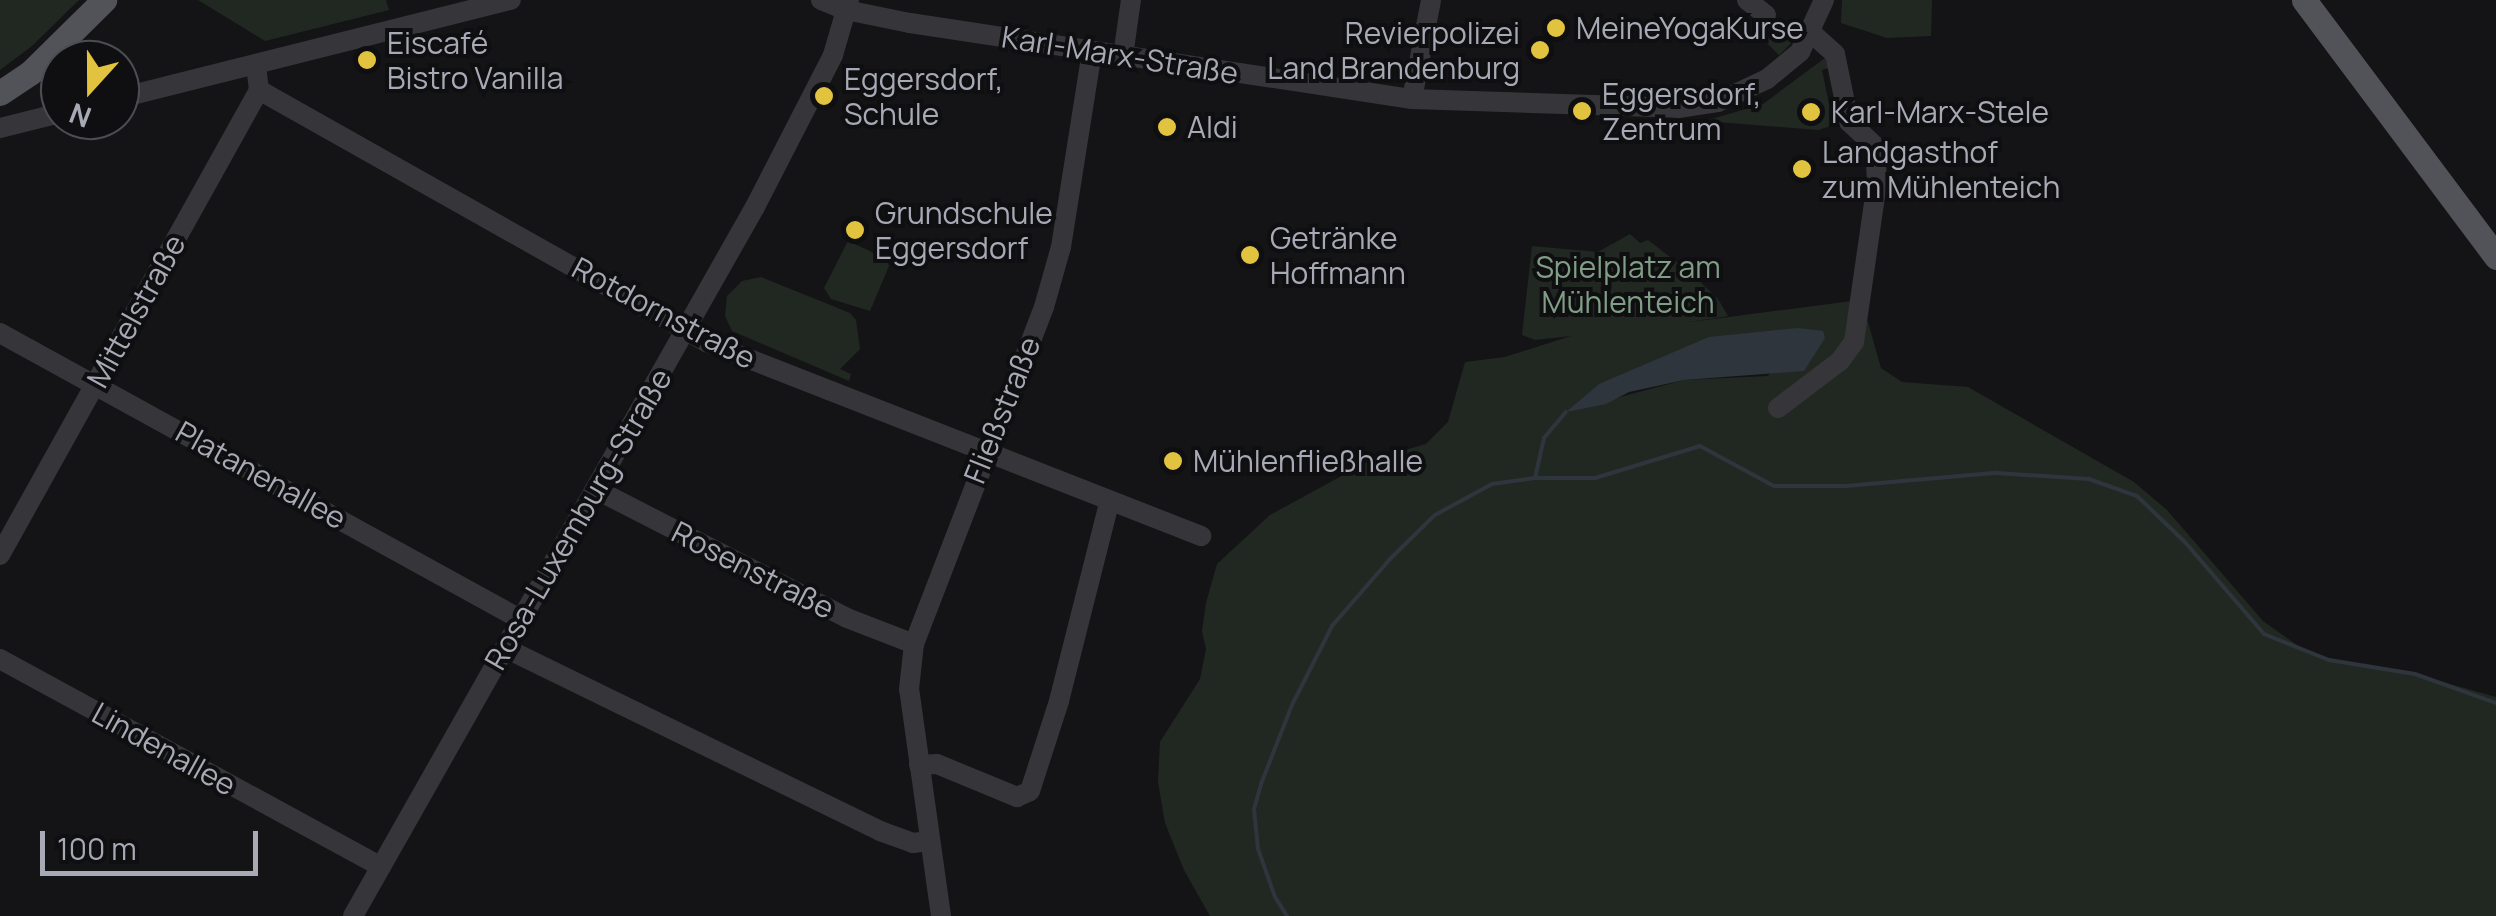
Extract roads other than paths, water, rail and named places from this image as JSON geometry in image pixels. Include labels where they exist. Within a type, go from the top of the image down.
[{"type":"main road","points":[[0,93],[31,72],[104,0]]},
{"type":"main road","points":[[2304,0],[2496,257]]},
{"type":"street","points":[[140,93],[511,0]]},
{"type":"street","name":"Karl-Marx-Straße","points":[[821,0],[1092,51],[1412,98],[1694,107],[1732,97],[1767,79],[1800,52],[1812,33]]},
{"type":"street","points":[[1123,56],[1131,0]]},
{"type":"street","points":[[1412,98],[1430,0]]},
{"type":"street","points":[[1747,0],[1766,14]]},
{"type":"street","points":[[1778,408],[1840,362],[1854,342],[1877,182],[1875,146],[1849,122],[1835,54],[1812,33],[1824,0]]},
{"type":"street","name":"Rosa-Luxemburg-Straße","points":[[353,916],[686,330],[816,91],[842,36],[848,5]]},
{"type":"street","name":"Fließstraße","points":[[941,916],[909,690],[914,644],[985,450],[1044,307],[1061,247],[1092,51]]},
{"type":"street","points":[[256,64],[259,90]]},
{"type":"street","name":"Rotdornstraße","points":[[259,90],[686,330],[785,374],[1202,536]]},
{"type":"street","name":"Mittelstraße","points":[[0,555],[259,90]]},
{"type":"street","points":[[0,128],[40,117]]},
{"type":"street","name":"Platanenallee","points":[[0,333],[520,619]]},
{"type":"street","name":"Rosenstraße","points":[[595,490],[847,618],[914,644]]},
{"type":"street","points":[[919,765],[936,764],[1017,797],[1030,791],[1059,701],[1110,500]]},
{"type":"street","points":[[504,648],[554,676],[621,701],[880,831],[913,843],[930,842]]},
{"type":"street","name":"Lindenallee","points":[[0,659],[381,866]]},
{"type":"waterway","points":[[1535,478],[1544,438],[1566,412]]},
{"type":"waterway","points":[[1287,916],[1275,897],[1258,849],[1254,809],[1261,784],[1292,705],[1332,626],[1390,559],[1435,515],[1492,484],[1535,478],[1595,478],[1700,446],[1774,486],[1846,486],[1996,473],[2089,479],[2137,496],[2184,541],[2264,634],[2329,660],[2415,674],[2496,703]]},
{"type":"place","name":"MeineYogaKurse","points":[[1556,28]]},
{"type":"place","name":"Revierpolizei Land Brandenburg","points":[[1540,50]]},
{"type":"place","name":"Eiscafé Bistro Vanilla","points":[[367,60]]},
{"type":"place","name":"Eggersdorf, Schule","points":[[824,96]]},
{"type":"place","name":"Eggersdorf, Zentrum","points":[[1582,111]]},
{"type":"place","name":"Karl-Marx-Stele","points":[[1811,112]]},
{"type":"place","name":"Aldi","points":[[1167,127]]},
{"type":"place","name":"Landgasthof zum Mühlenteich","points":[[1802,169]]},
{"type":"place","name":"Grundschule Eggersdorf","points":[[855,230]]},
{"type":"place","name":"Getränke Hoffmann","points":[[1250,255]]},
{"type":"place","name":"Mühlenfließhalle","points":[[1173,461]]},
{"type":"park label","name":"Spielplatz am Mühlenteich","points":[[1628,284]]}]
